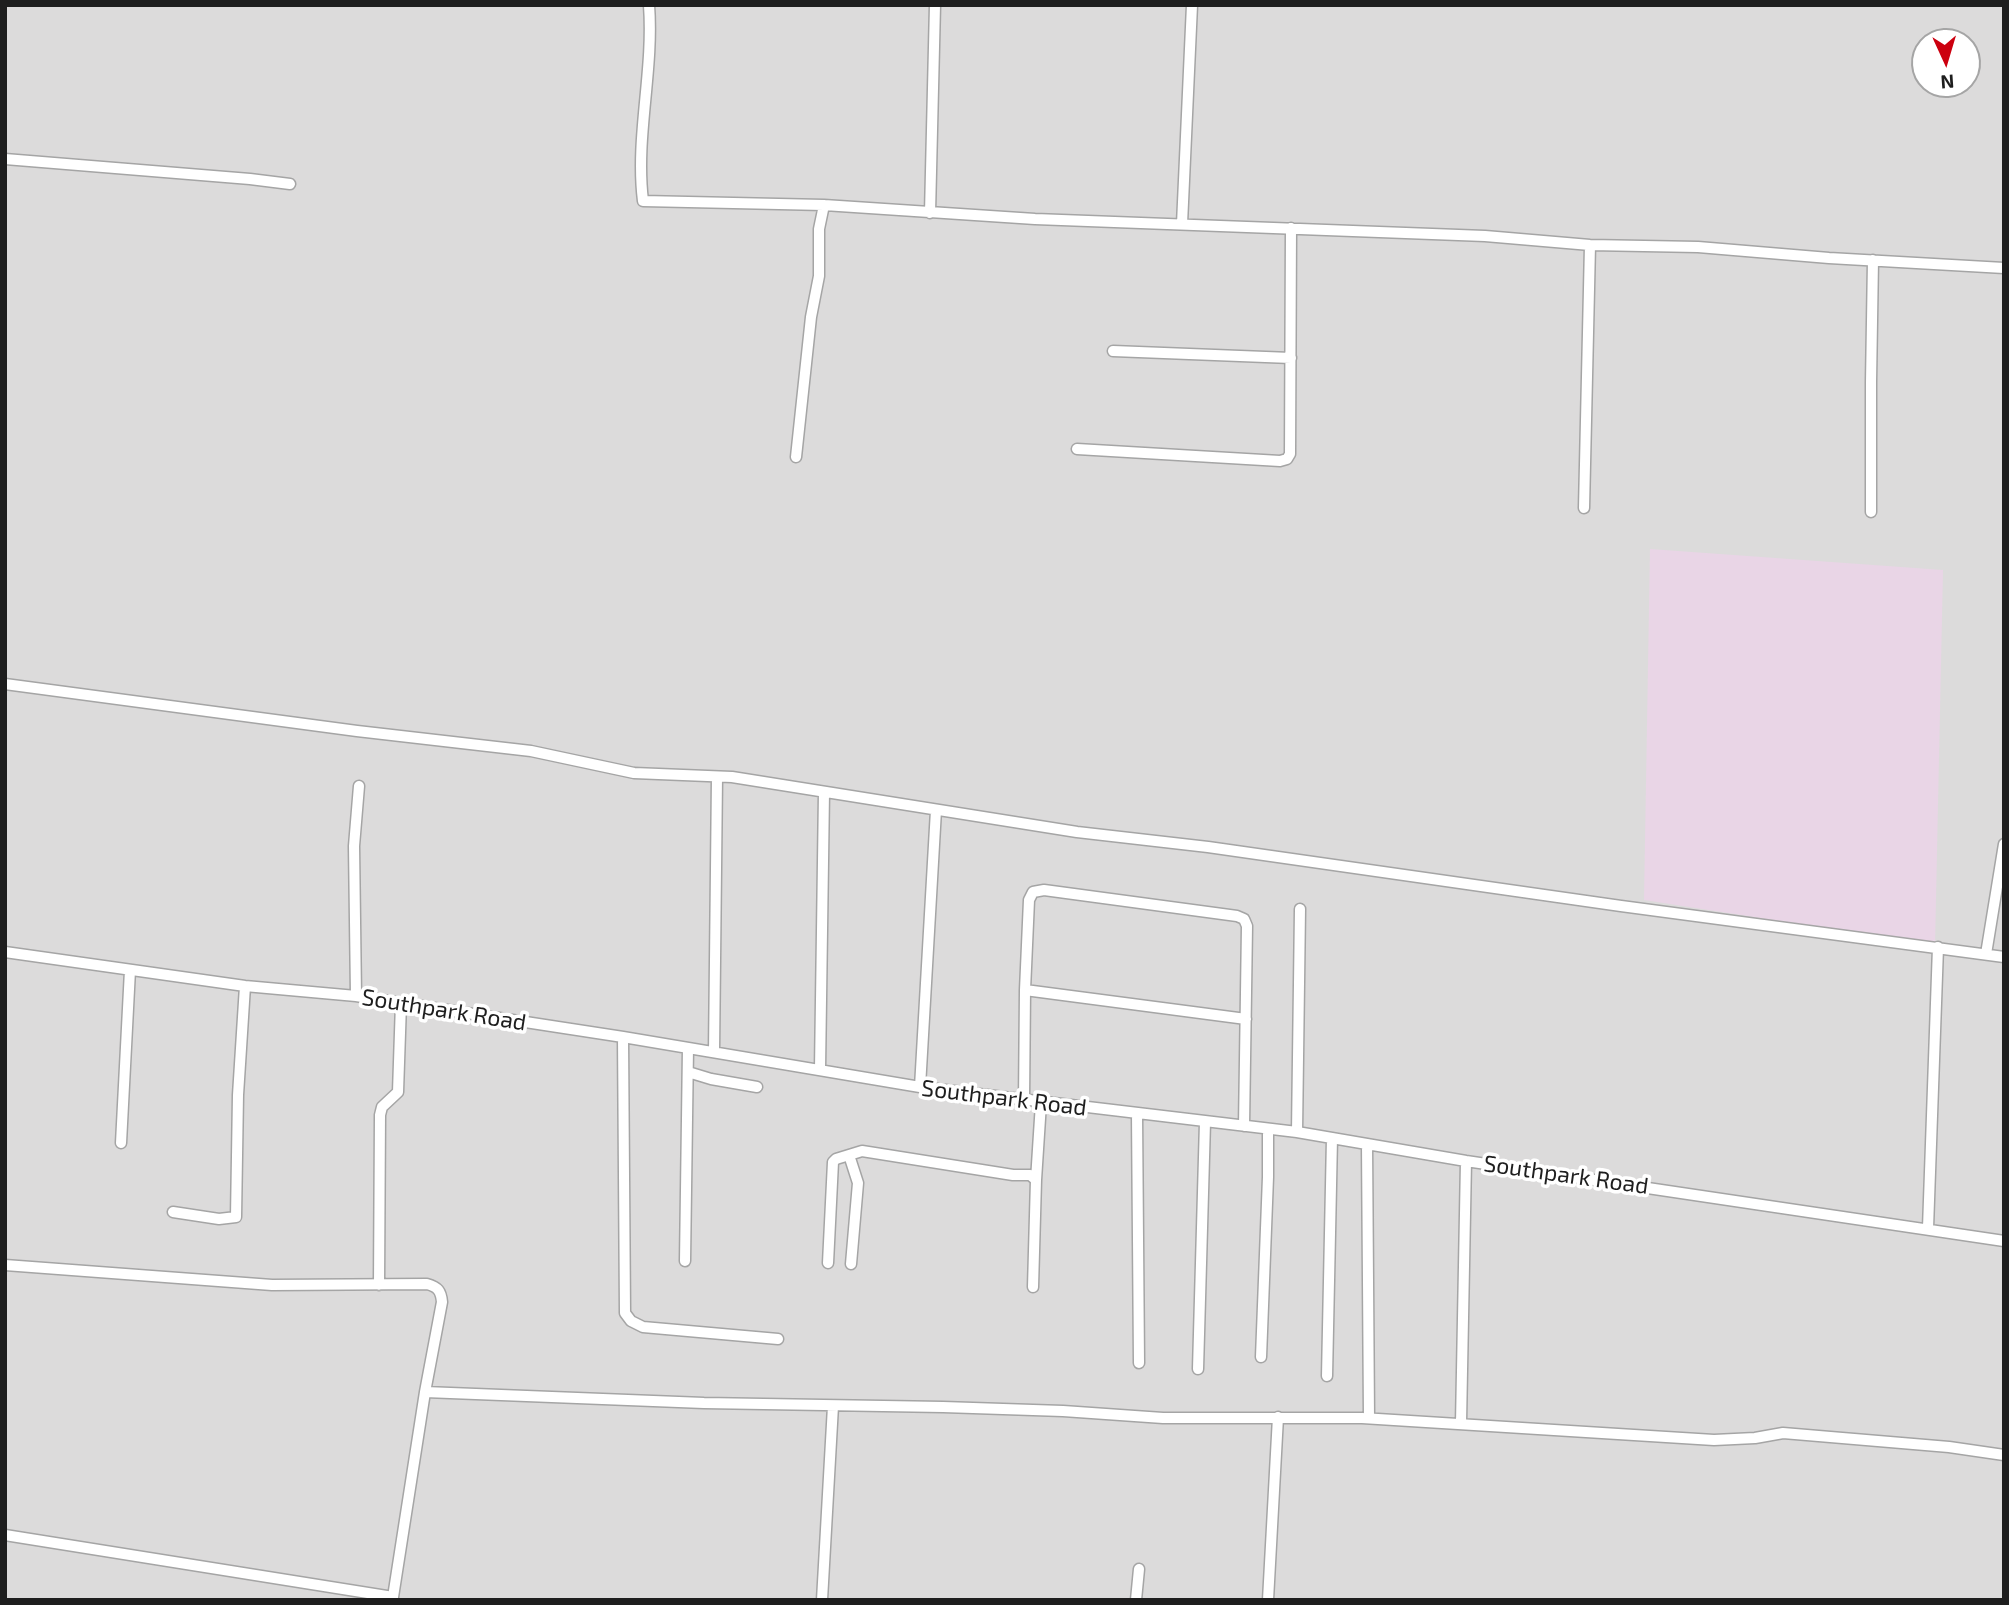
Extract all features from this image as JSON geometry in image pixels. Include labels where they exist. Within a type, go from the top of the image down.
[{"type":"street","points":[[649,5],[652,38],[640,174],[643,201],[824,205],[930,213],[1418,236],[1485,236],[1590,244],[1698,247],[2004,268]]},
{"type":"street","points":[[930,213],[935,5]]},
{"type":"street","points":[[1182,224],[1192,5]]},
{"type":"street","points":[[5,159],[290,184]]},
{"type":"street","points":[[796,457],[811,317],[819,275],[819,229],[824,205]]},
{"type":"street","points":[[1077,449],[1280,461],[1287,459],[1290,454],[1291,228]]},
{"type":"street","points":[[1584,508],[1590,244]]},
{"type":"street","points":[[1871,512],[1874,260]]},
{"type":"street","points":[[1113,351],[1291,358]]},
{"type":"street","points":[[5,684],[357,732],[531,751],[634,773],[732,777],[1077,832],[1208,847],[2004,957]]},
{"type":"street","points":[[715,1052],[717,777]]},
{"type":"street","points":[[356,996],[354,846],[359,786]]},
{"type":"street","points":[[820,1069],[824,792]]},
{"type":"street","points":[[920,1087],[936,810]]},
{"type":"street","points":[[1986,954],[2004,844]]},
{"type":"street","points":[[1024,1101],[1029,900],[1033,892],[1044,890],[1072,893],[1244,919],[1247,926],[1244,1126]]},
{"type":"street","points":[[1297,1132],[1300,909]]},
{"type":"street","points":[[1928,1228],[1938,947]]},
{"type":"street","name":"Southpark Road","points":[[5,952],[245,986],[356,996],[920,1087],[1297,1132],[1466,1161],[2004,1241]]},
{"type":"street","points":[[121,1143],[130,970]]},
{"type":"street","points":[[173,1212],[219,1219],[236,1217],[238,1095],[245,986]]},
{"type":"street","points":[[1025,990],[1246,1019]]},
{"type":"street","points":[[379,1285],[380,1115],[382,1107],[398,1092],[401,1003]]},
{"type":"street","points":[[623,1037],[625,1313],[631,1321],[643,1327],[778,1339]]},
{"type":"street","points":[[685,1261],[688,1048]]},
{"type":"street","points":[[688,1072],[711,1080],[757,1087]]},
{"type":"street","points":[[1033,1287],[1041,1103]]},
{"type":"street","points":[[1137,1114],[1139,1363]]},
{"type":"street","points":[[1198,1369],[1205,1122]]},
{"type":"street","points":[[1261,1357],[1268,1129]]},
{"type":"street","points":[[1327,1376],[1332,1138]]},
{"type":"street","points":[[1367,1144],[1370,1418]]},
{"type":"street","points":[[828,1263],[833,1162],[836,1159],[862,1151],[1013,1175],[1030,1175],[1036,1180]]},
{"type":"street","points":[[849,1155],[858,1183],[851,1264]]},
{"type":"street","points":[[1461,1423],[1466,1161]]},
{"type":"street","points":[[5,1265],[272,1285],[427,1284],[436,1286],[441,1292],[442,1302],[425,1392],[393,1599],[5,1535]]},
{"type":"street","points":[[425,1392],[704,1404],[1063,1411],[1163,1418],[1370,1418],[1714,1440],[1755,1438],[1783,1433],[1949,1447],[2004,1455]]},
{"type":"street","points":[[822,1600],[833,1406]]},
{"type":"street","points":[[1268,1600],[1278,1417]]},
{"type":"street","points":[[1136,1600],[1139,1569]]},
{"type":"shaded area","points":[[5,5],[2004,5],[2004,1600],[5,1600]]},
{"type":"shaded area","points":[[1650,549],[1943,570],[1935,945],[1644,900]]}]
